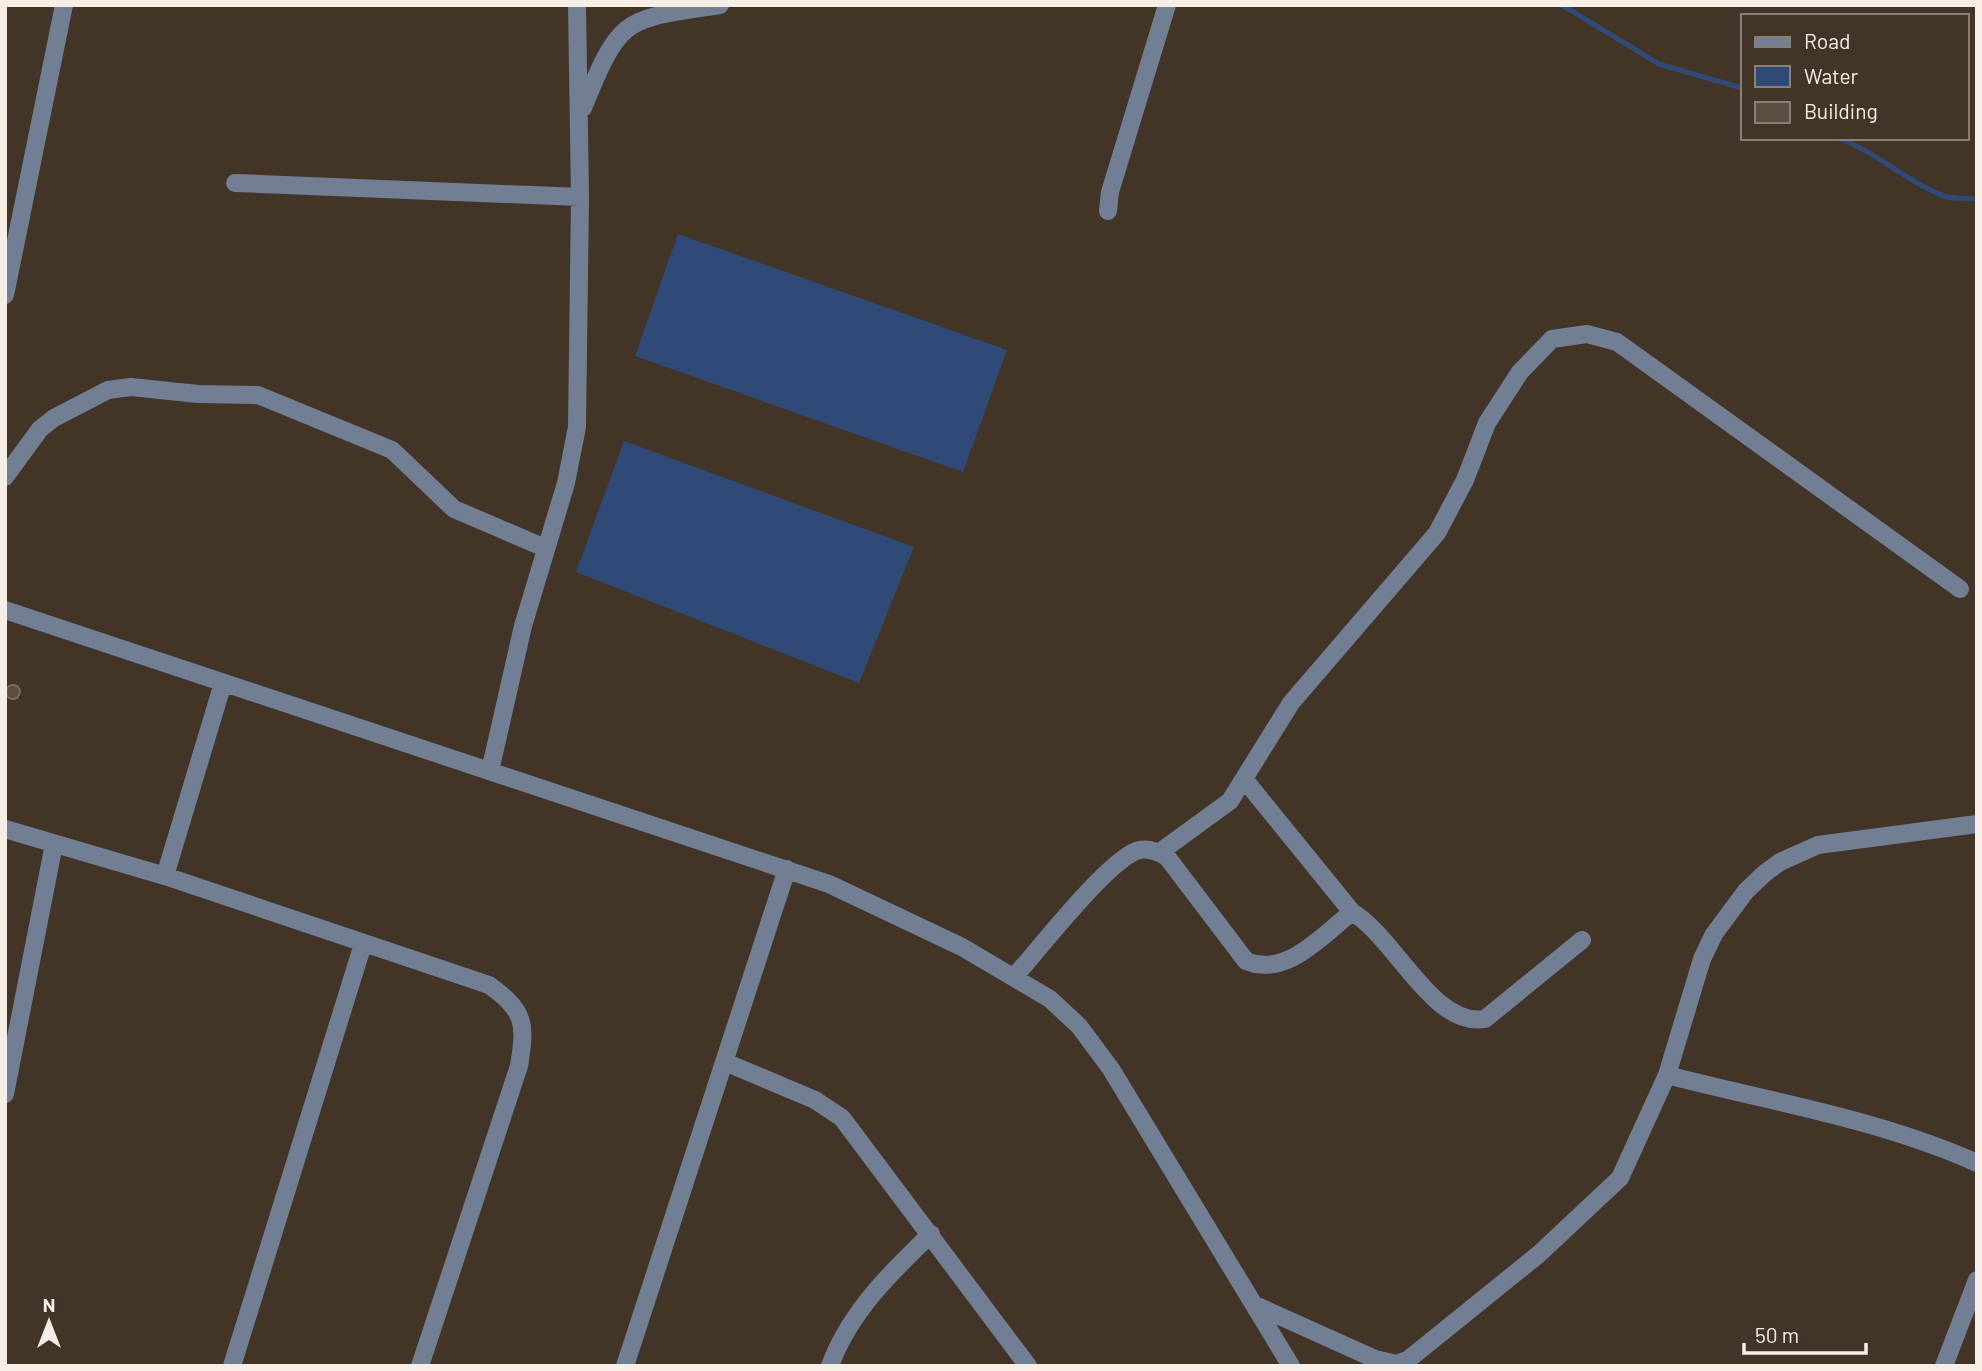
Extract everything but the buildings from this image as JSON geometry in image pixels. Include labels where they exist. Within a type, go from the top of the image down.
[{"type":"street","points":[[5,295],[64,5]]},
{"type":"street","points":[[490,771],[513,666],[566,483],[577,427],[580,197],[578,5]]},
{"type":"street","points":[[580,117],[611,43],[633,22],[655,15],[720,5]]},
{"type":"street","points":[[1108,211],[1110,192],[1167,5]]},
{"type":"street","points":[[235,183],[580,197]]},
{"type":"street","points":[[1160,852],[1220,810],[1244,779],[1259,750],[1290,703],[1437,533],[1465,480],[1487,423],[1505,391],[1552,340],[1563,336],[1597,334],[1618,342],[1960,589]]},
{"type":"street","points":[[5,477],[40,429],[54,418],[108,390],[131,387],[198,394],[245,393],[275,401],[392,450],[454,509],[545,548]]},
{"type":"street","points":[[5,610],[787,869],[885,909],[1014,977],[1050,999],[1079,1026],[1111,1069],[1291,1366]]},
{"type":"street","points":[[165,876],[222,683]]},
{"type":"street","points":[[1244,779],[1352,912],[1374,927],[1433,998],[1448,1011],[1466,1019],[1485,1019],[1582,940]]},
{"type":"street","points":[[1255,1306],[1375,1359],[1397,1364],[1409,1359],[1539,1254],[1610,1190],[1633,1153],[1667,1075],[1702,959],[1714,934],[1728,912],[1765,873],[1780,862],[1818,845],[1977,824]]},
{"type":"street","points":[[5,829],[165,876],[489,985],[512,1002],[521,1021],[523,1040],[519,1066],[420,1366]]},
{"type":"street","points":[[5,1094],[54,844]]},
{"type":"street","points":[[1014,977],[1108,870],[1138,850],[1160,852],[1167,857],[1246,961],[1258,966],[1279,965],[1292,958],[1352,912]]},
{"type":"street","points":[[625,1366],[787,869]]},
{"type":"street","points":[[232,1366],[363,944]]},
{"type":"street","points":[[725,1062],[815,1100],[842,1118],[1028,1366]]},
{"type":"street","points":[[1667,1075],[1866,1124],[1929,1143],[1977,1163]]},
{"type":"street","points":[[830,1366],[846,1331],[865,1305],[894,1270],[931,1234]]},
{"type":"street","points":[[1944,1366],[1977,1280]]},
{"type":"water","points":[[678,234],[1007,350],[963,472],[635,356]]},
{"type":"water","points":[[624,441],[914,547],[859,683],[576,572]]},
{"type":"waterway","points":[[1562,5],[1659,64],[1741,88]]},
{"type":"waterway","points":[[1843,140],[1930,190],[1944,196],[1977,199]]}]
